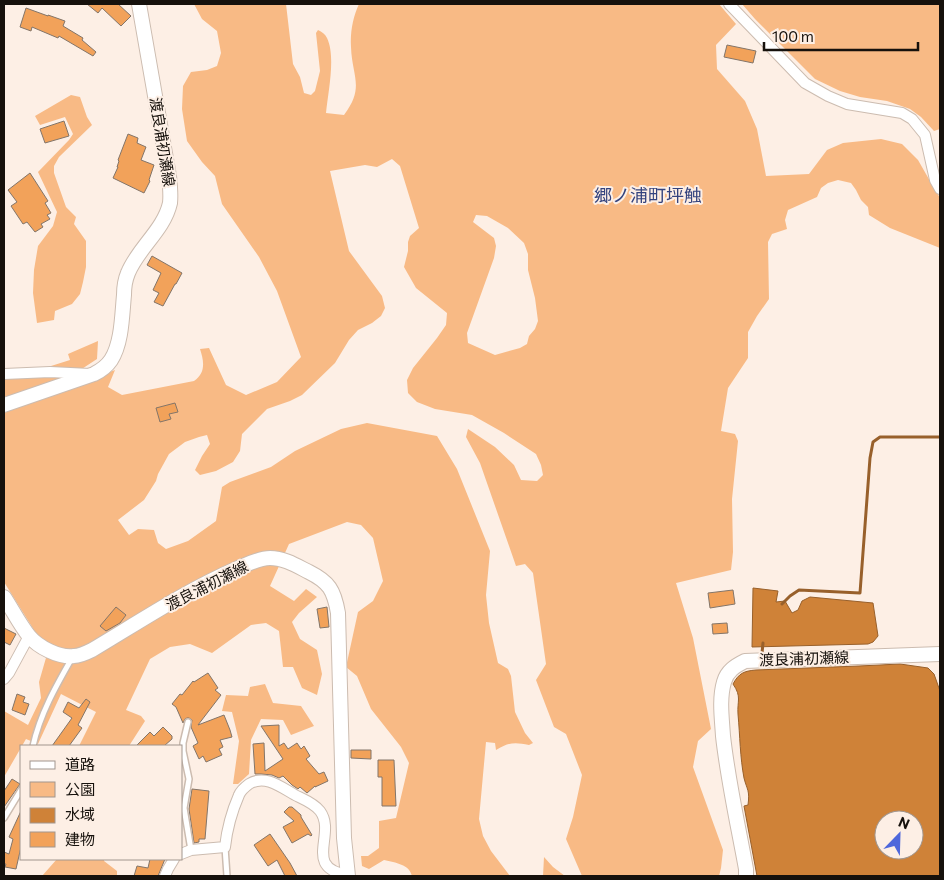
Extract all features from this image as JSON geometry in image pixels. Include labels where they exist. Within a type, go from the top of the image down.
[{"type":"main road","name":"渡良浦初瀬線","points":[[4,405],[94,374],[103,369],[111,360],[117,348],[127,274],[134,260],[162,222],[169,205],[171,193],[139,4]]},
{"type":"main road","name":"渡良浦初瀬線","points":[[73,657],[92,650],[201,586],[254,561],[269,558],[280,559],[294,564],[324,580],[332,589],[338,612],[344,838],[348,876]]},
{"type":"main road","points":[[4,597],[29,636],[40,646],[48,651],[73,657]]},
{"type":"main road","name":"渡良浦初瀬線","points":[[746,876],[726,759],[722,720],[722,693],[724,681],[730,671],[744,661],[940,654]]},
{"type":"street","points":[[729,4],[805,83],[847,104],[902,113],[912,119],[925,135],[935,180],[940,189]]},
{"type":"street","points":[[4,374],[50,372],[94,374]]},
{"type":"street","points":[[4,679],[29,636]]},
{"type":"street","points":[[186,852],[224,847],[232,814],[241,791],[253,782],[269,781],[320,810],[324,818],[325,828],[323,858],[333,872],[348,876]]},
{"type":"street","points":[[165,876],[173,860]]},
{"type":"lane","points":[[33,745],[48,703],[73,657]]},
{"type":"lane","points":[[186,852],[184,808],[189,779],[183,743],[188,722]]},
{"type":"lane","points":[[4,818],[20,792]]},
{"type":"lane","points":[[224,847],[227,876]]},
{"type":"green space","points":[[194,4],[286,4],[293,64],[300,77],[304,93],[311,95],[315,91],[320,71],[316,33],[318,30],[327,38],[331,55],[331,75],[326,113],[344,115],[354,97],[356,89],[351,36],[359,4],[719,4],[736,24],[716,45],[717,69],[745,101],[757,129],[766,176],[809,174],[827,150],[843,143],[881,139],[902,144],[918,160],[940,198],[940,248],[890,228],[869,215],[868,207],[861,200],[851,183],[838,180],[828,183],[821,188],[817,197],[788,210],[785,220],[787,229],[772,234],[768,242],[769,299],[748,332],[748,358],[728,388],[721,431],[735,434],[738,441],[732,499],[733,552],[731,570],[676,583],[693,638],[711,729],[698,741],[693,767],[723,850],[719,876],[582,876],[566,839],[582,775],[566,734],[554,727],[536,680],[546,664],[533,573],[525,564],[516,566],[480,463],[466,437],[468,429],[495,447],[514,465],[521,480],[537,481],[543,475],[541,465],[536,454],[472,415],[435,409],[417,402],[408,393],[407,380],[413,368],[446,325],[447,313],[416,288],[404,267],[410,236],[419,228],[400,166],[392,159],[377,167],[365,165],[330,171],[349,251],[382,296],[385,308],[381,316],[358,330],[349,340],[335,363],[302,395],[267,409],[242,434],[240,451],[233,462],[216,471],[200,475],[195,470],[210,444],[207,435],[185,442],[169,454],[144,500],[118,520],[129,535],[138,529],[154,530],[158,543],[166,549],[188,541],[216,521],[222,487],[230,482],[271,467],[295,451],[341,429],[367,423],[437,436],[457,469],[490,551],[486,595],[489,623],[498,663],[508,669],[511,676],[515,712],[525,733],[533,743],[529,745],[512,743],[496,750],[495,743],[486,742],[479,819],[483,836],[491,851],[510,876],[412,876],[405,866],[384,860],[369,869],[362,866],[361,856],[368,856],[379,848],[379,821],[396,818],[409,763],[401,747],[371,709],[357,676],[346,667],[358,612],[373,601],[383,581],[373,538],[361,525],[347,522],[289,544],[270,586],[294,601],[306,589],[317,597],[292,622],[300,639],[317,650],[322,674],[317,695],[302,688],[293,667],[283,667],[279,631],[266,623],[251,625],[212,653],[190,644],[170,647],[150,659],[126,710],[141,716],[145,721],[130,745],[80,745],[96,712],[61,694],[38,744],[26,739],[23,745],[20,745],[20,749],[4,777],[4,711],[28,725],[41,698],[39,682],[50,644],[37,635],[4,582],[4,413],[115,370],[108,387],[122,395],[194,381],[201,374],[203,366],[200,349],[209,348],[226,385],[246,395],[277,382],[301,357],[277,291],[259,257],[222,204],[215,176],[187,141],[182,109],[183,86],[191,72],[207,70],[217,66],[221,53],[217,31],[202,19]],"holes":[[[476,215],[487,216],[508,228],[524,243],[528,254],[528,270],[538,321],[535,329],[529,336],[527,344],[520,348],[495,355],[468,343],[467,333],[494,258],[496,246],[494,238],[473,222]]]},
{"type":"green space","points":[[742,4],[940,4],[940,129],[934,131],[921,117],[910,109],[887,101],[860,97],[840,91],[815,79]]},
{"type":"green space","points":[[71,95],[80,97],[92,125],[59,157],[54,166],[54,173],[66,207],[76,217],[74,224],[86,241],[86,267],[80,294],[72,304],[55,311],[54,320],[37,323],[33,293],[38,246],[53,226],[57,212],[38,172],[73,134],[65,117],[40,125],[35,116]]},
{"type":"green space","points":[[98,341],[97,359],[68,378],[4,397],[4,377],[51,376],[51,366],[70,360],[68,354]]},
{"type":"green space","points":[[265,684],[273,703],[301,706],[314,726],[291,735],[283,720],[261,719],[251,740],[249,774],[238,784],[233,784],[239,741],[232,712],[222,711],[226,695],[248,696],[250,687]]},
{"type":"green space","points":[[544,857],[553,867],[565,876],[543,876]]},
{"type":"green space","points":[[56,860],[104,860],[117,871],[117,876],[42,876]]},
{"type":"water","points":[[753,588],[778,591],[776,602],[785,601],[792,613],[798,610],[802,601],[810,597],[873,603],[878,636],[873,642],[868,644],[752,647]]},
{"type":"water","points":[[900,664],[928,668],[934,674],[940,691],[940,876],[757,876],[744,806],[748,805],[748,793],[742,762],[738,696],[733,684],[737,677],[752,670]]},
{"type":"building","points":[[87,4],[118,4],[131,16],[121,26],[102,8],[98,13]]},
{"type":"building","points":[[26,8],[65,21],[63,26],[83,38],[82,40],[96,52],[93,56],[59,36],[58,38],[32,27],[31,31],[20,27]]},
{"type":"building","points":[[727,45],[756,51],[753,63],[724,57]]},
{"type":"building","points":[[64,121],[69,136],[45,143],[40,129]]},
{"type":"building","points":[[128,134],[138,138],[137,143],[146,147],[141,160],[154,165],[150,181],[144,193],[113,178]]},
{"type":"building","points":[[30,173],[48,201],[45,203],[51,213],[47,215],[50,219],[41,224],[43,227],[35,232],[27,222],[23,224],[11,206],[17,202],[8,190]]},
{"type":"building","points":[[152,256],[182,273],[163,306],[154,302],[159,293],[153,290],[161,273],[147,265]]},
{"type":"building","points":[[175,403],[178,412],[169,414],[171,419],[160,422],[156,408]]},
{"type":"building","points":[[733,590],[735,604],[710,608],[708,593]]},
{"type":"building","points":[[116,607],[126,615],[120,623],[106,631],[100,626]]},
{"type":"building","points":[[327,607],[329,627],[320,628],[317,609]]},
{"type":"building","points":[[727,623],[728,633],[713,634],[712,624]]},
{"type":"building","points":[[4,628],[16,634],[10,645],[4,642]]},
{"type":"building","points":[[208,673],[218,688],[215,690],[221,695],[198,725],[224,715],[232,737],[220,740],[223,747],[219,749],[222,755],[206,762],[203,756],[199,759],[193,746],[198,743],[191,727],[192,720],[187,718],[183,723],[176,707],[172,704],[193,681]]},
{"type":"building","points":[[17,694],[25,697],[23,702],[29,704],[25,715],[12,710]]},
{"type":"building","points":[[86,699],[90,702],[78,725],[82,728],[70,745],[53,745],[72,718],[63,712],[68,702],[79,708]]},
{"type":"building","points":[[279,725],[279,746],[284,743],[288,749],[297,743],[301,749],[304,746],[310,756],[306,759],[319,774],[324,772],[328,781],[315,786],[307,793],[300,787],[298,789],[292,785],[283,776],[279,778],[272,775],[255,774],[253,744],[264,743],[265,771],[283,759],[261,726]]},
{"type":"building","points":[[163,727],[172,736],[172,739],[165,745],[137,745],[150,732],[154,736]]},
{"type":"building","points":[[351,750],[371,750],[371,759],[351,758]]},
{"type":"building","points":[[378,760],[394,760],[396,806],[382,806],[382,777],[378,777]]},
{"type":"building","points":[[12,779],[20,784],[4,807],[4,791]]},
{"type":"building","points":[[192,789],[209,791],[205,839],[199,839],[199,842],[194,843],[189,809]]},
{"type":"building","points":[[289,807],[292,807],[301,815],[311,836],[308,834],[292,843],[283,827],[294,821],[284,812]]},
{"type":"building","points":[[20,813],[20,851],[16,869],[5,867],[6,864],[4,864],[4,852],[9,854],[13,839],[9,837]]},
{"type":"building","points":[[270,834],[297,876],[285,876],[277,860],[268,866],[254,845]]},
{"type":"building","points":[[150,860],[165,860],[158,876],[134,876],[137,866],[148,868]]},
{"type":"waterway","points":[[782,604],[799,590],[860,593],[870,458],[873,442],[880,437],[940,437]]},
{"type":"waterway","points":[[762,653],[763,643]]},
{"type":"district","name":"郷ノ浦町坪触","points":[[648,196]]}]
